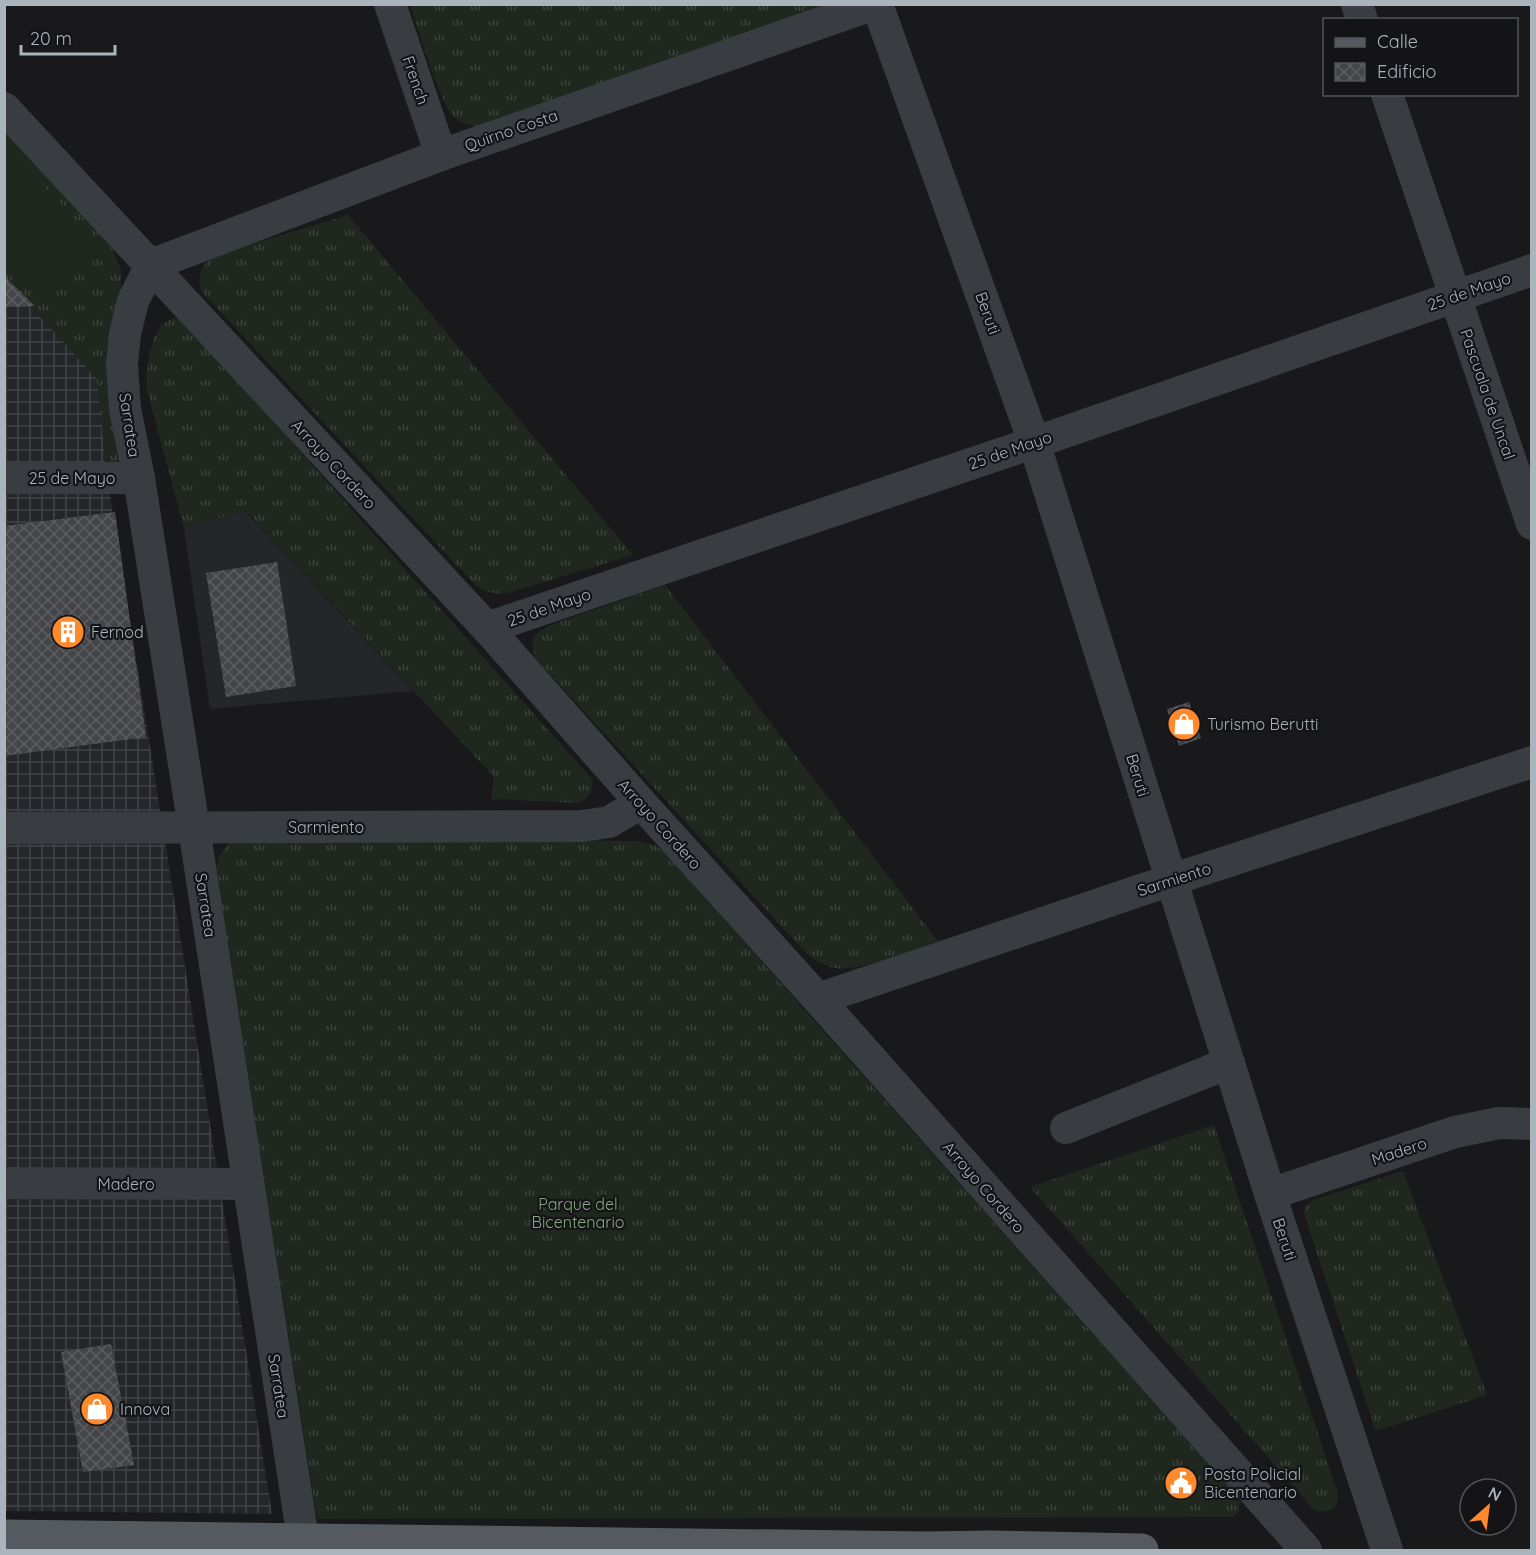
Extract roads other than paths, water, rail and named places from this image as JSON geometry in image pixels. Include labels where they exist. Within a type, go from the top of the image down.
[{"type":"main road","points":[[4,1536],[302,1545],[1142,1551]]},
{"type":"street","name":"French","points":[[390,4],[441,155]]},
{"type":"street","name":"Quirno Costa","points":[[151,265],[441,155],[876,4]]},
{"type":"street","name":"Beruti","points":[[876,4],[1034,442],[1270,1194],[1387,1551]]},
{"type":"street","name":"Pascuala de Uncal","points":[[1388,96],[1532,524]]},
{"type":"street","name":"Arroyo Cordero","points":[[4,108],[487,628],[1306,1551]]},
{"type":"street","name":"Sarratea","points":[[151,265],[133,301],[125,334],[122,364],[125,409],[139,478],[194,828],[302,1545]]},
{"type":"street","name":"25 de Mayo","points":[[487,628],[1532,270]]},
{"type":"street","name":"25 de Mayo","points":[[4,478],[139,478]]},
{"type":"street","name":"Sarmiento","points":[[818,999],[1532,762]]},
{"type":"street","name":"Sarmiento","points":[[4,828],[582,826],[609,822],[641,803]]},
{"type":"street","points":[[1066,1128],[1229,1064]]},
{"type":"street","name":"Madero","points":[[1270,1194],[1455,1132],[1499,1123],[1532,1124]]},
{"type":"street","name":"Madero","points":[[4,1184],[248,1184]]},
{"type":"place","name":"Fernod","points":[[68,632]]},
{"type":"place","name":"Turismo Berutti","points":[[1184,724]]},
{"type":"place","name":"Innova","points":[[97,1409]]},
{"type":"place","name":"Posta Policial Bicentenario","points":[[1181,1483]]},
{"type":"park label","name":"Parque del Bicentenario","points":[[578,1213]]}]
